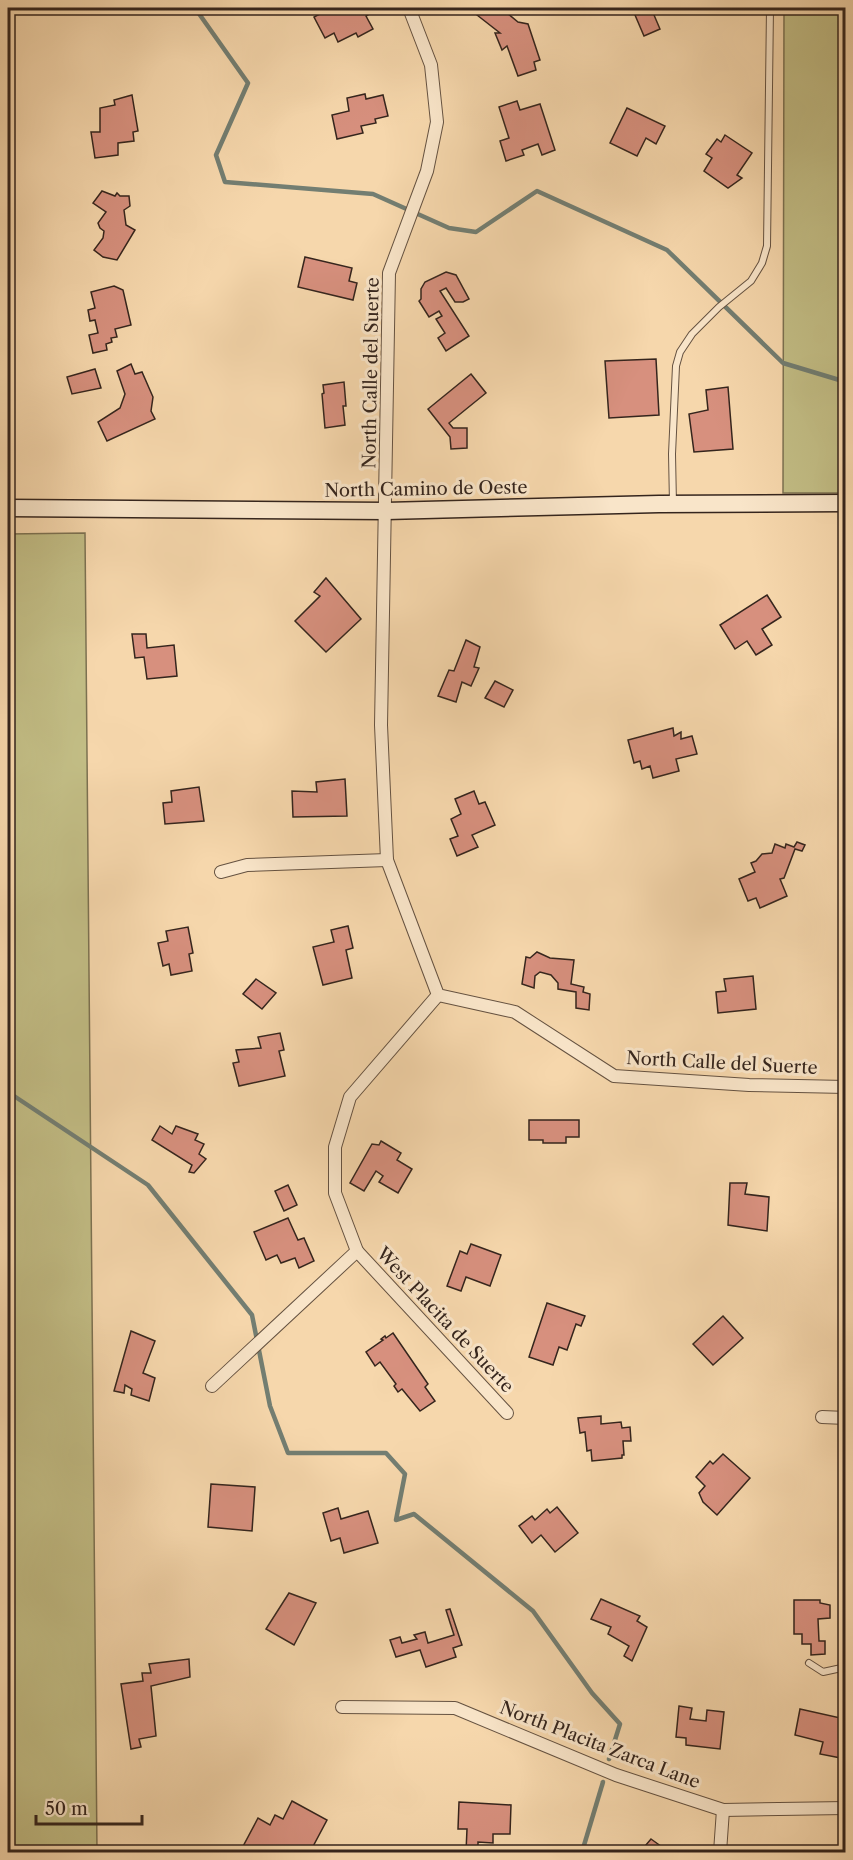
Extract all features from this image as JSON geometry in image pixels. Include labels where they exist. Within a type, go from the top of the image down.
[{"type":"street","name":"North Calle del Suerte","points":[[409,8],[431,64],[437,122],[427,171],[389,273],[381,725],[387,860],[438,995],[515,1012],[614,1076],[748,1085],[846,1086]]},
{"type":"street","name":"North Camino de Oeste","points":[[8,508],[386,511],[673,504],[846,503]]},
{"type":"street","points":[[221,872],[247,865],[387,860]]},
{"type":"street","name":"West Placita de Suerte","points":[[438,995],[350,1097],[334,1147],[335,1193],[357,1251],[507,1413]]},
{"type":"street","name":"West Placita de Suerte","points":[[212,1386],[357,1251]]},
{"type":"street","points":[[822,1418],[846,1418]]},
{"type":"street","name":"North Placita Zarca Lane","points":[[342,1707],[455,1708],[616,1775],[723,1810],[846,1808]]},
{"type":"street","points":[[720,1852],[723,1810]]},
{"type":"lane","points":[[673,504],[672,454],[675,387],[676,366],[680,352],[692,334],[751,280],[762,262],[767,246],[770,8]]},
{"type":"lane","points":[[808,1664],[823,1672],[846,1667]]},
{"type":"shaded area","points":[[784,8],[845,8],[845,493],[783,493]]},
{"type":"shaded area","points":[[85,533],[97,1852],[8,1852],[8,534]]},
{"type":"building","points":[[331,8],[372,8],[374,11],[366,16],[373,29],[358,37],[356,33],[338,42],[334,33],[325,38],[314,17]]},
{"type":"building","points":[[484,8],[501,8],[518,22],[528,24],[540,60],[534,62],[536,70],[518,76],[507,46],[502,50],[495,33],[500,33],[477,15]]},
{"type":"building","points":[[632,8],[651,8],[660,29],[644,36]]},
{"type":"building","points":[[365,94],[366,99],[383,95],[388,116],[375,119],[376,123],[361,126],[363,133],[337,139],[332,115],[349,111],[347,98]]},
{"type":"building","points":[[132,95],[138,131],[133,132],[134,141],[118,143],[118,155],[95,158],[91,132],[100,132],[100,108],[115,105],[114,100]]},
{"type":"building","points":[[517,101],[520,110],[540,104],[555,150],[542,155],[538,144],[522,150],[524,155],[506,161],[500,141],[509,138],[499,107]]},
{"type":"building","points":[[627,108],[665,126],[656,144],[646,138],[637,156],[610,143]]},
{"type":"building","points":[[725,135],[752,153],[737,175],[742,178],[728,188],[704,171],[712,158],[706,154],[717,139],[721,142]]},
{"type":"building","points":[[102,191],[115,196],[117,193],[120,196],[129,196],[130,206],[124,210],[126,225],[135,230],[117,260],[103,257],[94,250],[103,238],[104,231],[98,223],[106,212],[93,203]]},
{"type":"building","points":[[305,257],[352,268],[349,281],[357,283],[353,300],[298,287]]},
{"type":"building","points":[[446,272],[456,275],[469,299],[455,302],[446,288],[440,291],[469,336],[446,351],[438,338],[445,333],[436,319],[442,316],[439,311],[429,317],[419,301],[425,282]]},
{"type":"building","points":[[114,286],[123,290],[131,325],[115,329],[117,337],[111,338],[112,342],[106,344],[107,350],[93,353],[89,335],[98,333],[95,320],[90,321],[88,310],[95,308],[91,292]]},
{"type":"building","points":[[656,359],[659,415],[609,418],[605,361]]},
{"type":"building","points":[[131,364],[135,374],[142,372],[153,397],[151,411],[155,419],[107,441],[98,422],[120,408],[125,394],[117,371]]},
{"type":"building","points":[[95,369],[101,388],[72,394],[67,377]]},
{"type":"building","points":[[471,374],[486,393],[449,423],[453,428],[467,428],[467,448],[451,449],[450,437],[428,409]]},
{"type":"building","points":[[344,382],[345,425],[325,428],[323,385]]},
{"type":"building","points":[[728,387],[733,449],[694,452],[689,414],[708,410],[706,390]]},
{"type":"building","points":[[326,578],[361,619],[326,652],[295,621],[320,596],[314,592]]},
{"type":"building","points":[[767,595],[781,617],[762,629],[772,645],[756,655],[747,641],[735,649],[720,625]]},
{"type":"building","points":[[132,634],[146,634],[147,648],[174,645],[177,676],[147,679],[144,657],[135,658]]},
{"type":"building","points":[[466,640],[480,647],[474,667],[479,668],[471,686],[462,682],[456,702],[438,696],[449,670],[454,671]]},
{"type":"building","points":[[495,681],[513,690],[504,707],[485,698]]},
{"type":"building","points":[[673,728],[674,736],[681,732],[681,739],[692,736],[697,754],[676,759],[679,771],[653,778],[650,766],[642,769],[640,761],[634,763],[628,740]]},
{"type":"building","points":[[345,779],[347,816],[293,817],[292,791],[317,792],[316,782]]},
{"type":"building","points":[[199,787],[204,821],[165,824],[163,803],[172,802],[171,791]]},
{"type":"building","points":[[474,791],[479,804],[485,802],[495,825],[472,835],[478,847],[457,856],[450,839],[458,836],[451,819],[461,814],[455,799]]},
{"type":"building","points":[[797,842],[805,845],[802,851],[795,849],[784,878],[780,879],[787,896],[760,908],[756,898],[748,901],[739,879],[755,872],[751,863],[762,854],[772,853],[775,844],[785,848],[786,844],[794,847]]},
{"type":"building","points":[[348,926],[353,948],[346,950],[352,978],[323,985],[313,947],[334,942],[331,930]]},
{"type":"building","points":[[188,927],[193,953],[189,954],[192,971],[171,975],[169,964],[163,966],[158,943],[168,941],[166,931]]},
{"type":"building","points":[[537,952],[550,958],[574,960],[571,984],[584,987],[583,992],[590,994],[589,1010],[576,1008],[576,992],[558,989],[558,983],[551,975],[540,972],[535,976],[534,988],[522,984],[526,957],[530,958]]},
{"type":"building","points":[[753,976],[756,1009],[718,1013],[716,992],[726,991],[724,979]]},
{"type":"building","points":[[256,979],[276,993],[262,1009],[243,994]]},
{"type":"building","points":[[280,1033],[284,1050],[279,1051],[285,1076],[239,1086],[233,1063],[239,1062],[236,1050],[261,1048],[258,1037]]},
{"type":"building","points":[[529,1120],[579,1120],[579,1137],[566,1137],[566,1143],[543,1143],[543,1140],[529,1140]]},
{"type":"building","points":[[160,1126],[172,1134],[176,1126],[198,1134],[195,1140],[204,1144],[199,1154],[206,1159],[194,1173],[189,1172],[192,1165],[152,1140]]},
{"type":"building","points":[[381,1141],[401,1153],[397,1160],[412,1169],[398,1193],[379,1182],[383,1176],[376,1171],[364,1191],[350,1183],[372,1144],[379,1145]]},
{"type":"building","points":[[730,1183],[747,1183],[745,1194],[769,1197],[767,1231],[728,1225]]},
{"type":"building","points":[[288,1185],[297,1205],[284,1211],[275,1191]]},
{"type":"building","points":[[288,1218],[298,1240],[304,1238],[314,1261],[299,1268],[295,1258],[281,1263],[277,1255],[266,1260],[254,1232]]},
{"type":"building","points":[[471,1244],[501,1255],[490,1286],[466,1277],[461,1291],[447,1286],[460,1251],[467,1254]]},
{"type":"building","points":[[547,1303],[585,1316],[581,1326],[576,1324],[567,1350],[559,1347],[553,1365],[529,1357]]},
{"type":"building","points":[[723,1316],[743,1338],[713,1365],[693,1344]]},
{"type":"building","points":[[131,1331],[155,1341],[143,1373],[155,1378],[149,1401],[131,1395],[132,1389],[125,1385],[124,1393],[114,1391]]},
{"type":"building","points":[[393,1333],[428,1384],[425,1387],[435,1401],[420,1411],[402,1389],[398,1392],[394,1386],[396,1384],[380,1362],[375,1366],[366,1352],[385,1336],[386,1338]]},
{"type":"building","points":[[601,1416],[601,1424],[621,1422],[622,1428],[630,1427],[631,1441],[623,1441],[624,1455],[622,1458],[592,1461],[591,1450],[587,1451],[585,1432],[580,1433],[578,1418]]},
{"type":"building","points":[[723,1454],[750,1478],[717,1515],[703,1502],[699,1493],[705,1486],[696,1477],[710,1461],[713,1464]]},
{"type":"building","points":[[211,1484],[255,1487],[252,1531],[208,1527]]},
{"type":"building","points":[[557,1507],[578,1533],[555,1552],[541,1535],[532,1543],[519,1526],[532,1516],[535,1520],[547,1509],[550,1513]]},
{"type":"building","points":[[338,1508],[341,1519],[368,1511],[378,1543],[344,1553],[340,1538],[331,1541],[323,1513]]},
{"type":"building","points":[[289,1593],[316,1603],[294,1645],[266,1629]]},
{"type":"building","points":[[601,1599],[640,1616],[637,1621],[647,1627],[632,1661],[624,1656],[629,1646],[608,1634],[611,1627],[591,1619]]},
{"type":"building","points":[[794,1600],[820,1600],[820,1603],[830,1605],[830,1618],[818,1619],[819,1641],[825,1641],[825,1654],[811,1655],[811,1644],[802,1644],[802,1634],[794,1634]]},
{"type":"building","points":[[450,1609],[462,1645],[453,1648],[456,1657],[426,1667],[420,1650],[396,1657],[390,1640],[400,1637],[402,1643],[417,1639],[414,1635],[425,1632],[428,1643],[454,1635],[446,1610]]},
{"type":"building","points":[[189,1659],[190,1677],[151,1686],[156,1736],[139,1739],[141,1747],[131,1749],[121,1684],[143,1681],[142,1673],[151,1673],[149,1664]]},
{"type":"building","points":[[679,1706],[692,1708],[690,1719],[706,1721],[707,1710],[724,1712],[720,1749],[686,1745],[686,1738],[676,1737]]},
{"type":"building","points":[[800,1709],[845,1719],[841,1740],[846,1741],[846,1759],[820,1754],[823,1742],[795,1735]]},
{"type":"building","points":[[292,1801],[327,1820],[310,1852],[240,1852],[258,1818],[270,1825],[275,1815],[283,1819]]},
{"type":"building","points":[[459,1802],[511,1805],[510,1834],[493,1834],[493,1843],[478,1842],[478,1852],[466,1852],[467,1829],[458,1829]]},
{"type":"building","points":[[651,1839],[669,1852],[640,1852]]},
{"type":"waterway","points":[[195,8],[248,83],[216,155],[225,182],[373,194],[449,228],[476,232],[537,191],[667,250],[783,363],[846,382]]},
{"type":"waterway","points":[[8,1092],[148,1185],[252,1315],[270,1406],[288,1453],[386,1453],[405,1474],[396,1520],[414,1514],[533,1611],[592,1693],[620,1724],[609,1759]]},
{"type":"waterway","points":[[582,1852],[603,1782]]}]
